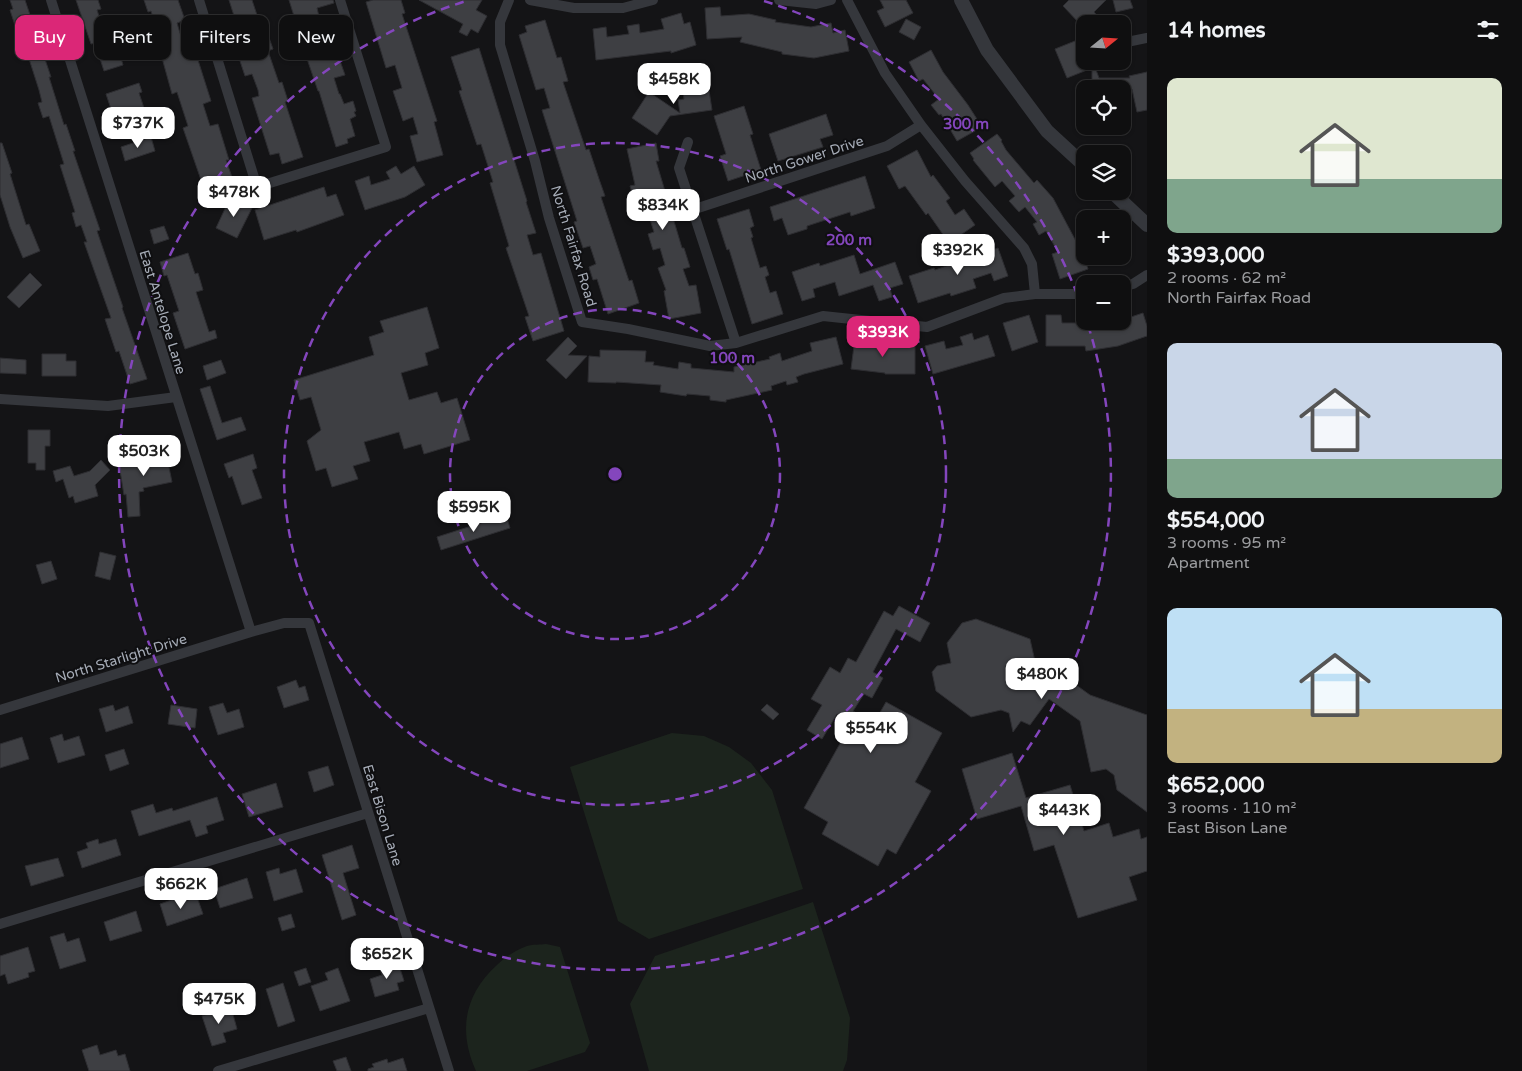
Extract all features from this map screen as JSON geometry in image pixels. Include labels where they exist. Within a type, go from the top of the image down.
[{"type":"street","name":"East Antelope Lane","points":[[51,0],[251,632]]},
{"type":"street","points":[[199,0],[257,187],[386,147],[340,0]]},
{"type":"street","name":"North Fairfax Road","points":[[509,0],[500,22],[500,45],[535,161],[549,218],[582,322],[628,329],[710,346],[736,343],[823,316],[927,326],[1004,298],[1035,294],[1076,294]]},
{"type":"street","points":[[530,0],[574,8],[623,8],[652,0]]},
{"type":"street","points":[[779,0],[816,4],[831,0]]},
{"type":"street","points":[[847,0],[885,73],[921,125],[965,181],[1024,248],[1032,264],[1035,294]]},
{"type":"street","points":[[961,0],[992,57],[1048,131],[1076,157]]},
{"type":"street","points":[[1131,41],[1147,38]]},
{"type":"street","name":"North Gower Drive","points":[[692,210],[886,146],[921,125]]},
{"type":"street","points":[[688,142],[679,168],[736,343]]},
{"type":"street","points":[[1121,200],[1147,225]]},
{"type":"street","points":[[1131,285],[1147,275]]},
{"type":"street","points":[[0,399],[108,406],[176,397]]},
{"type":"street","name":"East Bison Lane","points":[[251,632],[284,623],[310,623],[449,1071]]},
{"type":"street","name":"North Starlight Drive","points":[[0,710],[251,632]]},
{"type":"street","points":[[0,924],[368,813]]},
{"type":"street","points":[[218,1071],[429,1008]]},
{"type":"shaded area","points":[[672,733],[704,736],[729,747],[751,763],[772,790],[803,889],[649,939],[618,921],[570,767]]},
{"type":"shaded area","points":[[813,902],[850,1018],[847,1060],[843,1071],[649,1071],[630,1004],[655,956]]},
{"type":"shaded area","points":[[546,944],[560,947],[590,1043],[585,1052],[527,1071],[476,1071],[470,1056],[466,1028],[467,1014],[477,989],[497,965],[511,954],[527,946]]},
{"type":"building","points":[[10,0],[25,0],[30,15],[15,15],[15,25],[10,10],[13,9]]},
{"type":"building","points":[[76,0],[98,0],[101,9],[97,10],[99,15],[94,15],[94,43],[91,44],[84,23],[84,15],[81,15]]},
{"type":"building","points":[[144,0],[178,0],[183,15],[181,15],[181,22],[177,23],[181,37],[181,60],[198,60],[211,101],[203,104],[210,126],[218,124],[229,160],[226,160],[234,183],[215,190],[228,196],[209,203],[183,128],[188,126],[177,92],[172,94],[163,60],[171,60],[171,15],[152,15],[151,11],[148,12]]},
{"type":"building","points":[[229,0],[252,0],[257,15],[234,15]]},
{"type":"building","points":[[289,0],[333,0],[334,3],[317,8],[319,15],[294,15]]},
{"type":"building","points":[[373,0],[401,0],[405,13],[402,14],[437,121],[434,122],[443,155],[417,162],[410,136],[418,134],[413,117],[403,121],[393,91],[402,88],[395,65],[386,68],[366,2]]},
{"type":"building","points":[[419,0],[482,0],[476,10],[487,16],[478,33],[471,29],[467,36],[459,32],[463,24]]},
{"type":"building","points":[[880,0],[906,0],[913,13],[885,27],[877,11],[884,8]]},
{"type":"building","points":[[1069,0],[1106,0],[1094,12],[1097,15],[1076,15],[1076,20],[1063,6]]},
{"type":"building","points":[[1113,0],[1130,0],[1133,8],[1116,12]]},
{"type":"building","points":[[720,7],[721,16],[749,14],[776,20],[775,22],[811,27],[831,23],[833,33],[845,30],[849,51],[814,58],[782,54],[782,52],[740,42],[742,37],[707,39],[705,8]]},
{"type":"building","points":[[681,13],[684,24],[690,22],[696,45],[671,53],[671,51],[596,60],[593,29],[606,27],[607,37],[629,34],[627,26],[639,24],[640,33],[664,29],[661,19]]},
{"type":"building","points":[[906,19],[921,27],[914,40],[899,32]]},
{"type":"building","points":[[545,20],[557,58],[561,57],[568,81],[563,82],[586,150],[589,149],[605,196],[601,197],[629,281],[632,280],[639,303],[608,314],[597,279],[593,280],[589,267],[596,264],[590,246],[583,248],[574,222],[577,221],[542,110],[550,108],[544,88],[536,90],[519,35],[527,32],[525,26]]},
{"type":"building","points":[[269,38],[273,49],[269,51]]},
{"type":"building","points":[[1076,41],[1076,70],[1087,70],[1067,78],[1055,49]]},
{"type":"building","points":[[479,48],[536,233],[527,235],[533,255],[541,253],[564,331],[533,341],[525,317],[529,316],[506,248],[509,246],[490,183],[493,182],[481,144],[477,145],[459,91],[462,90],[451,57]]},
{"type":"building","points":[[931,50],[943,72],[982,127],[957,141],[941,114],[939,115],[931,105],[939,99],[923,79],[919,81],[909,62]]},
{"type":"building","points":[[269,54],[279,83],[282,82],[288,101],[285,102],[303,157],[282,164],[279,153],[270,155],[252,98],[259,96],[258,90],[252,74],[245,76],[240,60],[269,60]]},
{"type":"building","points":[[29,60],[45,60],[64,125],[66,124],[75,151],[73,151],[100,230],[97,231],[147,379],[130,384],[119,351],[116,352],[105,319],[111,318],[84,242],[87,242],[81,225],[76,227],[72,213],[75,212],[60,165],[64,164],[49,116],[43,118],[38,103],[42,102]]},
{"type":"building","points":[[100,60],[122,60],[123,65],[104,71]]},
{"type":"building","points":[[307,60],[340,60],[345,75],[334,78],[339,94],[344,104],[353,101],[356,111],[354,112],[356,116],[350,119],[355,136],[347,139],[348,143],[336,147]]},
{"type":"building","points":[[1092,70],[1096,70],[1099,78],[1130,78],[1129,76],[1147,72],[1147,110],[1137,112],[1131,89],[1131,80],[1092,80]]},
{"type":"building","points":[[707,77],[712,110],[670,116],[657,135],[632,118],[649,92],[680,113],[678,100],[684,99],[681,81]]},
{"type":"building","points":[[139,83],[142,92],[139,93],[147,117],[117,127],[106,94]]},
{"type":"building","points":[[744,106],[753,134],[750,135],[761,170],[728,181],[720,156],[726,154],[714,116]]},
{"type":"building","points":[[826,114],[833,135],[820,139],[823,147],[778,161],[769,134]]},
{"type":"building","points":[[997,134],[1006,150],[1034,183],[1037,180],[1053,198],[1076,241],[1076,265],[1087,265],[1088,269],[1060,279],[1052,254],[1058,252],[1046,231],[1039,235],[1033,224],[1037,222],[1025,207],[1019,212],[1009,201],[1015,196],[1002,181],[995,187],[973,160],[970,153]]},
{"type":"building","points":[[151,137],[155,151],[125,161],[121,147]]},
{"type":"building","points":[[0,143],[2,143],[12,173],[10,174],[26,225],[29,224],[40,251],[23,258],[10,227],[0,195]]},
{"type":"building","points":[[656,143],[659,161],[656,161],[682,248],[684,248],[690,267],[683,269],[689,286],[696,285],[701,313],[669,319],[664,291],[666,290],[658,268],[665,265],[660,248],[653,250],[648,234],[654,232],[646,207],[637,209],[630,186],[635,185],[627,149]]},
{"type":"building","points":[[917,150],[931,177],[933,175],[950,198],[946,201],[955,215],[964,209],[975,225],[949,243],[928,213],[926,215],[905,186],[899,189],[887,166]]},
{"type":"building","points":[[396,166],[401,174],[414,166],[425,185],[405,197],[365,210],[355,181],[369,176],[371,185],[390,179],[386,172]]},
{"type":"building","points":[[865,176],[875,208],[851,216],[850,212],[807,226],[807,229],[788,235],[782,218],[774,221],[770,207]]},
{"type":"building","points":[[324,187],[327,197],[336,194],[344,215],[297,232],[296,230],[264,240],[255,210]]},
{"type":"building","points":[[230,198],[252,208],[237,238],[216,228]]},
{"type":"building","points":[[749,209],[754,226],[750,228],[753,237],[751,238],[760,268],[766,266],[769,275],[765,277],[770,293],[776,291],[783,314],[752,324],[729,249],[727,250],[717,219]]},
{"type":"building","points":[[164,226],[169,239],[154,244],[150,230]]},
{"type":"building","points":[[998,248],[1008,276],[994,281],[991,273],[973,279],[976,288],[951,296],[950,293],[918,303],[909,276],[934,268],[935,270]]},
{"type":"building","points":[[188,253],[195,274],[198,273],[203,290],[196,292],[209,332],[215,330],[217,338],[185,349],[173,313],[179,311],[167,275],[164,276],[160,262]]},
{"type":"building","points":[[854,255],[860,274],[895,262],[903,284],[890,288],[892,297],[879,301],[873,285],[839,296],[835,282],[813,289],[815,297],[802,301],[792,272],[819,263],[820,266]]},
{"type":"building","points":[[30,273],[42,285],[19,308],[7,297]]},
{"type":"building","points":[[427,307],[439,348],[425,353],[428,365],[401,373],[409,400],[437,392],[441,403],[457,398],[470,440],[424,454],[421,444],[404,449],[399,432],[364,442],[370,461],[353,466],[358,479],[332,487],[326,468],[316,471],[307,441],[321,430],[311,397],[300,400],[294,380],[374,355],[369,337],[384,332],[380,321]]},
{"type":"building","points":[[1143,313],[1147,326],[1147,336],[1118,346],[1086,351],[1085,346],[1046,346],[1046,315],[1061,315],[1062,323],[1076,323],[1076,330],[1131,330],[1131,317]]},
{"type":"building","points":[[1029,315],[1038,342],[1012,351],[1003,323]]},
{"type":"building","points":[[972,333],[974,340],[988,335],[995,356],[933,374],[925,346],[944,341],[946,349],[963,345],[960,337]]},
{"type":"building","points":[[568,337],[577,346],[568,355],[587,356],[566,379],[546,360]]},
{"type":"building","points":[[836,337],[843,364],[796,377],[798,382],[787,385],[786,381],[771,386],[772,390],[726,400],[726,402],[710,400],[710,396],[687,394],[686,396],[660,392],[661,385],[588,382],[589,356],[600,357],[600,350],[646,351],[645,362],[654,362],[653,365],[678,369],[679,362],[691,364],[691,368],[734,372],[734,367],[770,359],[769,357],[780,353],[782,361],[812,351],[810,343]]},
{"type":"building","points":[[855,338],[869,340],[868,346],[915,346],[915,374],[885,374],[851,369]]},
{"type":"building","points":[[42,354],[66,354],[66,361],[76,361],[76,376],[42,376]]},
{"type":"building","points":[[0,358],[26,360],[26,374],[0,373]]},
{"type":"building","points":[[221,360],[226,373],[207,380],[203,366]]},
{"type":"building","points":[[210,386],[222,423],[241,417],[246,430],[217,440],[200,389]]},
{"type":"building","points":[[28,430],[50,430],[50,446],[45,446],[45,470],[36,470],[36,463],[28,463]]},
{"type":"building","points":[[164,443],[172,482],[143,488],[144,491],[139,492],[140,516],[128,517],[126,494],[124,495],[119,464],[152,458],[150,446]]},
{"type":"building","points":[[253,454],[257,468],[252,470],[262,498],[242,505],[232,476],[229,478],[224,464]]},
{"type":"building","points":[[101,460],[110,470],[95,485],[98,496],[75,503],[73,496],[69,498],[63,479],[56,482],[53,471],[70,466],[74,476],[90,471]]},
{"type":"building","points":[[506,515],[510,528],[441,550],[437,537]]},
{"type":"building","points":[[100,552],[116,556],[110,580],[95,576]]},
{"type":"building","points":[[51,561],[57,579],[42,584],[36,565]]},
{"type":"building","points":[[899,606],[930,623],[920,642],[896,629],[873,672],[883,678],[872,698],[864,694],[853,711],[874,723],[886,702],[942,733],[915,782],[931,791],[896,854],[887,849],[878,866],[822,834],[828,822],[804,808],[852,722],[837,714],[822,739],[807,730],[822,705],[811,699],[830,667],[840,673],[848,658],[856,662],[884,611],[893,616]]},
{"type":"building","points":[[976,619],[1030,639],[1036,666],[1047,664],[1090,695],[1147,715],[1147,812],[1117,790],[1114,775],[1106,769],[1091,772],[1080,721],[1049,699],[1030,725],[1021,721],[1013,732],[1009,713],[1001,710],[971,717],[936,691],[932,672],[937,666],[951,663],[947,643],[962,623]]},
{"type":"building","points":[[296,680],[299,688],[305,686],[309,700],[284,708],[277,687]]},
{"type":"building","points":[[223,703],[227,713],[239,709],[244,727],[218,735],[209,707]]},
{"type":"building","points":[[767,704],[779,714],[773,720],[761,710]]},
{"type":"building","points":[[113,705],[115,711],[128,706],[133,723],[106,732],[99,709]]},
{"type":"building","points":[[171,705],[197,709],[195,728],[168,724]]},
{"type":"building","points":[[62,734],[64,741],[79,736],[85,755],[58,763],[50,738]]},
{"type":"building","points":[[22,737],[29,759],[0,768],[0,744]]},
{"type":"building","points":[[124,749],[129,764],[110,771],[105,755]]},
{"type":"building","points":[[1012,753],[1026,798],[1070,785],[1084,831],[1109,823],[1113,837],[1139,829],[1141,839],[1147,837],[1147,871],[1129,877],[1137,900],[1078,918],[1054,845],[1034,851],[1021,806],[977,819],[962,769]]},
{"type":"building","points":[[328,766],[334,785],[314,792],[308,772]]},
{"type":"building","points":[[276,783],[283,807],[249,817],[242,794]]},
{"type":"building","points":[[217,797],[224,820],[206,826],[208,833],[196,837],[190,820],[139,836],[131,811],[153,804],[156,813],[172,808],[173,811]]},
{"type":"building","points":[[98,839],[99,844],[116,839],[121,855],[82,868],[77,852],[88,848],[86,843]]},
{"type":"building","points":[[352,845],[359,868],[343,873],[356,915],[342,920],[322,855]]},
{"type":"building","points":[[58,858],[64,876],[31,886],[25,866]]},
{"type":"building","points":[[279,868],[280,874],[296,869],[303,892],[274,901],[266,872]]},
{"type":"building","points":[[247,878],[253,898],[220,908],[214,889]]},
{"type":"building","points":[[197,897],[203,914],[167,926],[160,904],[177,898],[179,903]]},
{"type":"building","points":[[136,911],[142,931],[110,941],[104,922]]},
{"type":"building","points":[[291,914],[295,927],[282,931],[278,918]]},
{"type":"building","points":[[64,933],[67,942],[79,938],[86,961],[60,969],[50,937]]},
{"type":"building","points":[[28,947],[35,971],[28,973],[29,977],[8,984],[5,974],[0,976],[0,956]]},
{"type":"building","points":[[398,962],[404,981],[397,983],[399,990],[375,997],[370,979],[382,975],[379,967]]},
{"type":"building","points":[[306,968],[311,982],[299,986],[294,972]]},
{"type":"building","points":[[338,968],[350,1001],[320,1011],[311,986],[328,980],[325,973]]},
{"type":"building","points":[[283,983],[295,1021],[278,1027],[266,989]]},
{"type":"building","points":[[231,1007],[237,1029],[223,1033],[226,1042],[212,1046],[202,1016]]},
{"type":"building","points":[[97,1045],[100,1055],[116,1050],[118,1056],[125,1054],[130,1071],[89,1071],[82,1050]]},
{"type":"building","points":[[346,1057],[351,1071],[337,1071],[333,1061]]},
{"type":"building","points":[[403,1058],[407,1071],[368,1071],[368,1069],[374,1067],[372,1064],[387,1059],[388,1063]]}]
